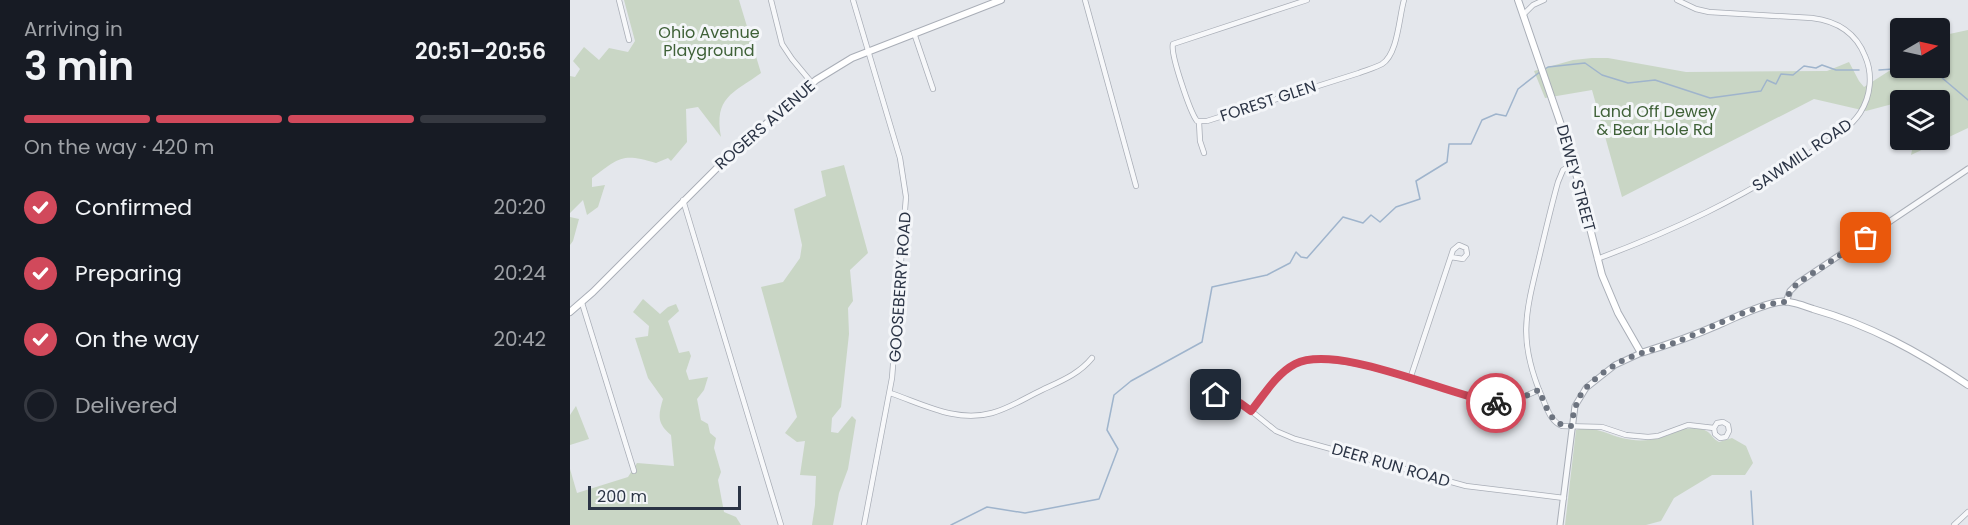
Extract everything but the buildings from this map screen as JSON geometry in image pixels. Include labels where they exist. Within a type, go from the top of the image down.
[{"type":"main road","name":"ROGERS AVENUE","points":[[570,312],[582,303],[683,200],[739,147],[812,83],[839,64],[868,51],[1001,0]]},
{"type":"main road","name":"DEWEY STREET","points":[[1518,0],[1574,164],[1597,259],[1614,304],[1641,353]]},
{"type":"main road","points":[[1641,353],[1676,342],[1760,307],[1786,302],[1828,313],[1888,337],[1920,354],[1968,385]]},
{"type":"street","points":[[619,0],[629,40]]},
{"type":"street","points":[[771,0],[782,44],[812,83]]},
{"type":"street","name":"GOOSEBERRY ROAD","points":[[853,0],[896,142],[906,190],[906,217],[890,393],[864,525]]},
{"type":"street","points":[[1084,0],[1136,186]]},
{"type":"street","name":"FOREST GLEN","points":[[1304,0],[1173,44],[1176,64],[1192,114],[1199,122],[1382,64],[1388,59],[1394,46],[1404,0]]},
{"type":"street","points":[[1524,14],[1545,0]]},
{"type":"street","name":"SAWMILL ROAD","points":[[1597,259],[1702,216],[1769,179],[1847,128],[1860,114],[1868,94],[1870,76],[1866,58],[1856,40],[1842,27],[1812,18],[1709,12],[1677,0]]},
{"type":"street","points":[[914,33],[933,88]]},
{"type":"street","points":[[1199,122],[1200,141],[1204,153]]},
{"type":"street","points":[[1574,164],[1563,170],[1558,182],[1526,313],[1528,355],[1539,390],[1555,421],[1562,426],[1602,427],[1629,435],[1648,437],[1662,435],[1688,425],[1714,428]]},
{"type":"street","points":[[1786,302],[1790,291],[1798,283],[1968,169]]},
{"type":"street","points":[[683,200],[781,525]]},
{"type":"street","points":[[1410,379],[1451,257]]},
{"type":"street","points":[[582,303],[634,471]]},
{"type":"street","points":[[1560,525],[1575,406],[1586,388],[1615,365],[1641,353]]},
{"type":"street","points":[[890,393],[945,413],[984,415],[1004,409],[1064,380],[1081,370],[1092,358]]},
{"type":"street","points":[[1251,411],[1283,372],[1311,359],[1344,361],[1497,403],[1516,400],[1539,390]]},
{"type":"street","name":"DEER RUN ROAD","points":[[1230,400],[1240,403],[1269,427],[1288,437],[1455,483],[1490,490],[1564,498]]},
{"type":"street","points":[[1954,525],[1968,512]]},
{"type":"green space","name":"Ohio Avenue Playground","points":[[624,0],[739,0],[761,73],[727,98],[720,113],[721,137],[698,107],[686,109],[687,142],[671,161],[668,158],[656,163],[628,158],[616,161],[592,178],[592,187],[605,185],[598,207],[587,215],[583,200],[570,213],[570,76],[575,77],[580,69],[573,61],[584,47],[599,60],[609,48],[628,52],[635,41]]},
{"type":"green space","name":"Land Off Dewey & Bear Hole Rd","points":[[1968,30],[1968,128],[1950,137],[1950,90],[1890,90],[1890,105],[1866,111],[1814,99],[1622,197],[1592,90],[1545,98],[1534,71],[1573,60],[1592,58],[1608,58],[1686,72],[1827,71],[1849,62],[1864,87],[1890,70],[1890,78],[1950,78],[1950,34]]},
{"type":"green space","name":"Land Off Dewey & Bear Hole Rd","points":[[1912,150],[1922,150],[1911,155]]},
{"type":"green space","points":[[844,165],[868,253],[850,270],[853,301],[848,308],[849,334],[841,407],[832,418],[831,432],[838,433],[852,416],[856,420],[848,469],[839,493],[833,525],[812,525],[816,476],[800,475],[805,441],[797,442],[785,433],[797,417],[761,287],[783,282],[800,258],[802,245],[794,209],[826,196],[821,171]]},
{"type":"green space","points":[[570,217],[579,219],[570,245]]},
{"type":"green space","points":[[643,299],[660,314],[676,304],[679,311],[668,321],[679,353],[689,351],[691,356],[686,371],[689,380],[708,377],[704,390],[697,399],[701,420],[708,424],[710,433],[716,438],[714,448],[721,472],[718,480],[724,512],[736,517],[741,525],[570,525],[570,469],[577,493],[628,477],[637,463],[674,466],[671,435],[663,427],[660,419],[663,399],[648,378],[635,338],[648,336],[649,326],[633,312]]},
{"type":"green space","points":[[576,406],[589,439],[570,445],[570,415]]},
{"type":"green space","points":[[1594,429],[1630,440],[1646,440],[1683,429],[1703,429],[1719,442],[1732,438],[1746,446],[1753,463],[1745,475],[1712,475],[1674,498],[1661,521],[1646,525],[1565,525],[1576,430]]},
{"type":"waterway","points":[[1545,69],[1585,63],[1602,75],[1628,83],[1655,80],[1710,98],[1761,91],[1767,80],[1776,84],[1781,74],[1793,75],[1804,66],[1816,68],[1822,65],[1836,70],[1859,70]]},
{"type":"waterway","points":[[1879,70],[1934,71],[1968,100]]},
{"type":"waterway","points":[[951,525],[987,507],[1025,513],[1099,499],[1118,449],[1107,430],[1114,395],[1131,381],[1202,342],[1212,287],[1267,275],[1290,263],[1296,252],[1301,257],[1307,258],[1343,217],[1363,223],[1371,215],[1380,222],[1396,207],[1420,199],[1416,181],[1447,162],[1449,144],[1471,144],[1482,120],[1496,114],[1506,116],[1518,89],[1541,71]]},
{"type":"waterway","points":[[1751,491],[1753,525]]},
{"type":"way so far","points":[[1496,403],[1526,397],[1539,390],[1555,421],[1562,426],[1571,426],[1575,406],[1586,388],[1615,365],[1640,353],[1676,342],[1760,307],[1786,302],[1795,285],[1866,238]]},
{"type":"route","points":[[1216,395],[1221,391],[1226,392],[1230,400],[1240,403],[1251,411],[1277,378],[1289,368],[1305,360],[1323,358],[1354,363],[1496,403]]}]
